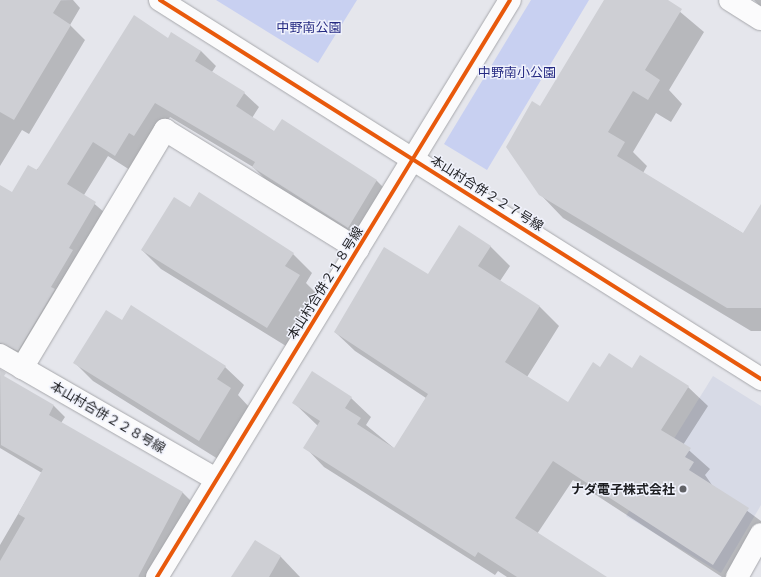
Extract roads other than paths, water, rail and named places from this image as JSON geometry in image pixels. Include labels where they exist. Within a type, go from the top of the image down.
[{"type":"street","name":"本山村合併２２７号線","points":[[160,0],[414,158],[761,379]]},
{"type":"street","name":"本山村合併２１８号線","points":[[157,577],[510,0]]},
{"type":"street","points":[[730,0],[761,19]]},
{"type":"street","points":[[22,368],[165,130],[358,249]]},
{"type":"street","name":"本山村合併２２８号線","points":[[0,355],[216,479]]},
{"type":"street","points":[[737,577],[761,534]]},
{"type":"place","name":"ナダ電子株式会社","points":[[683,489]]},
{"type":"park label","name":"中野南公園","points":[[309,27]]},
{"type":"park label","name":"中野南小公園","points":[[517,72]]}]
